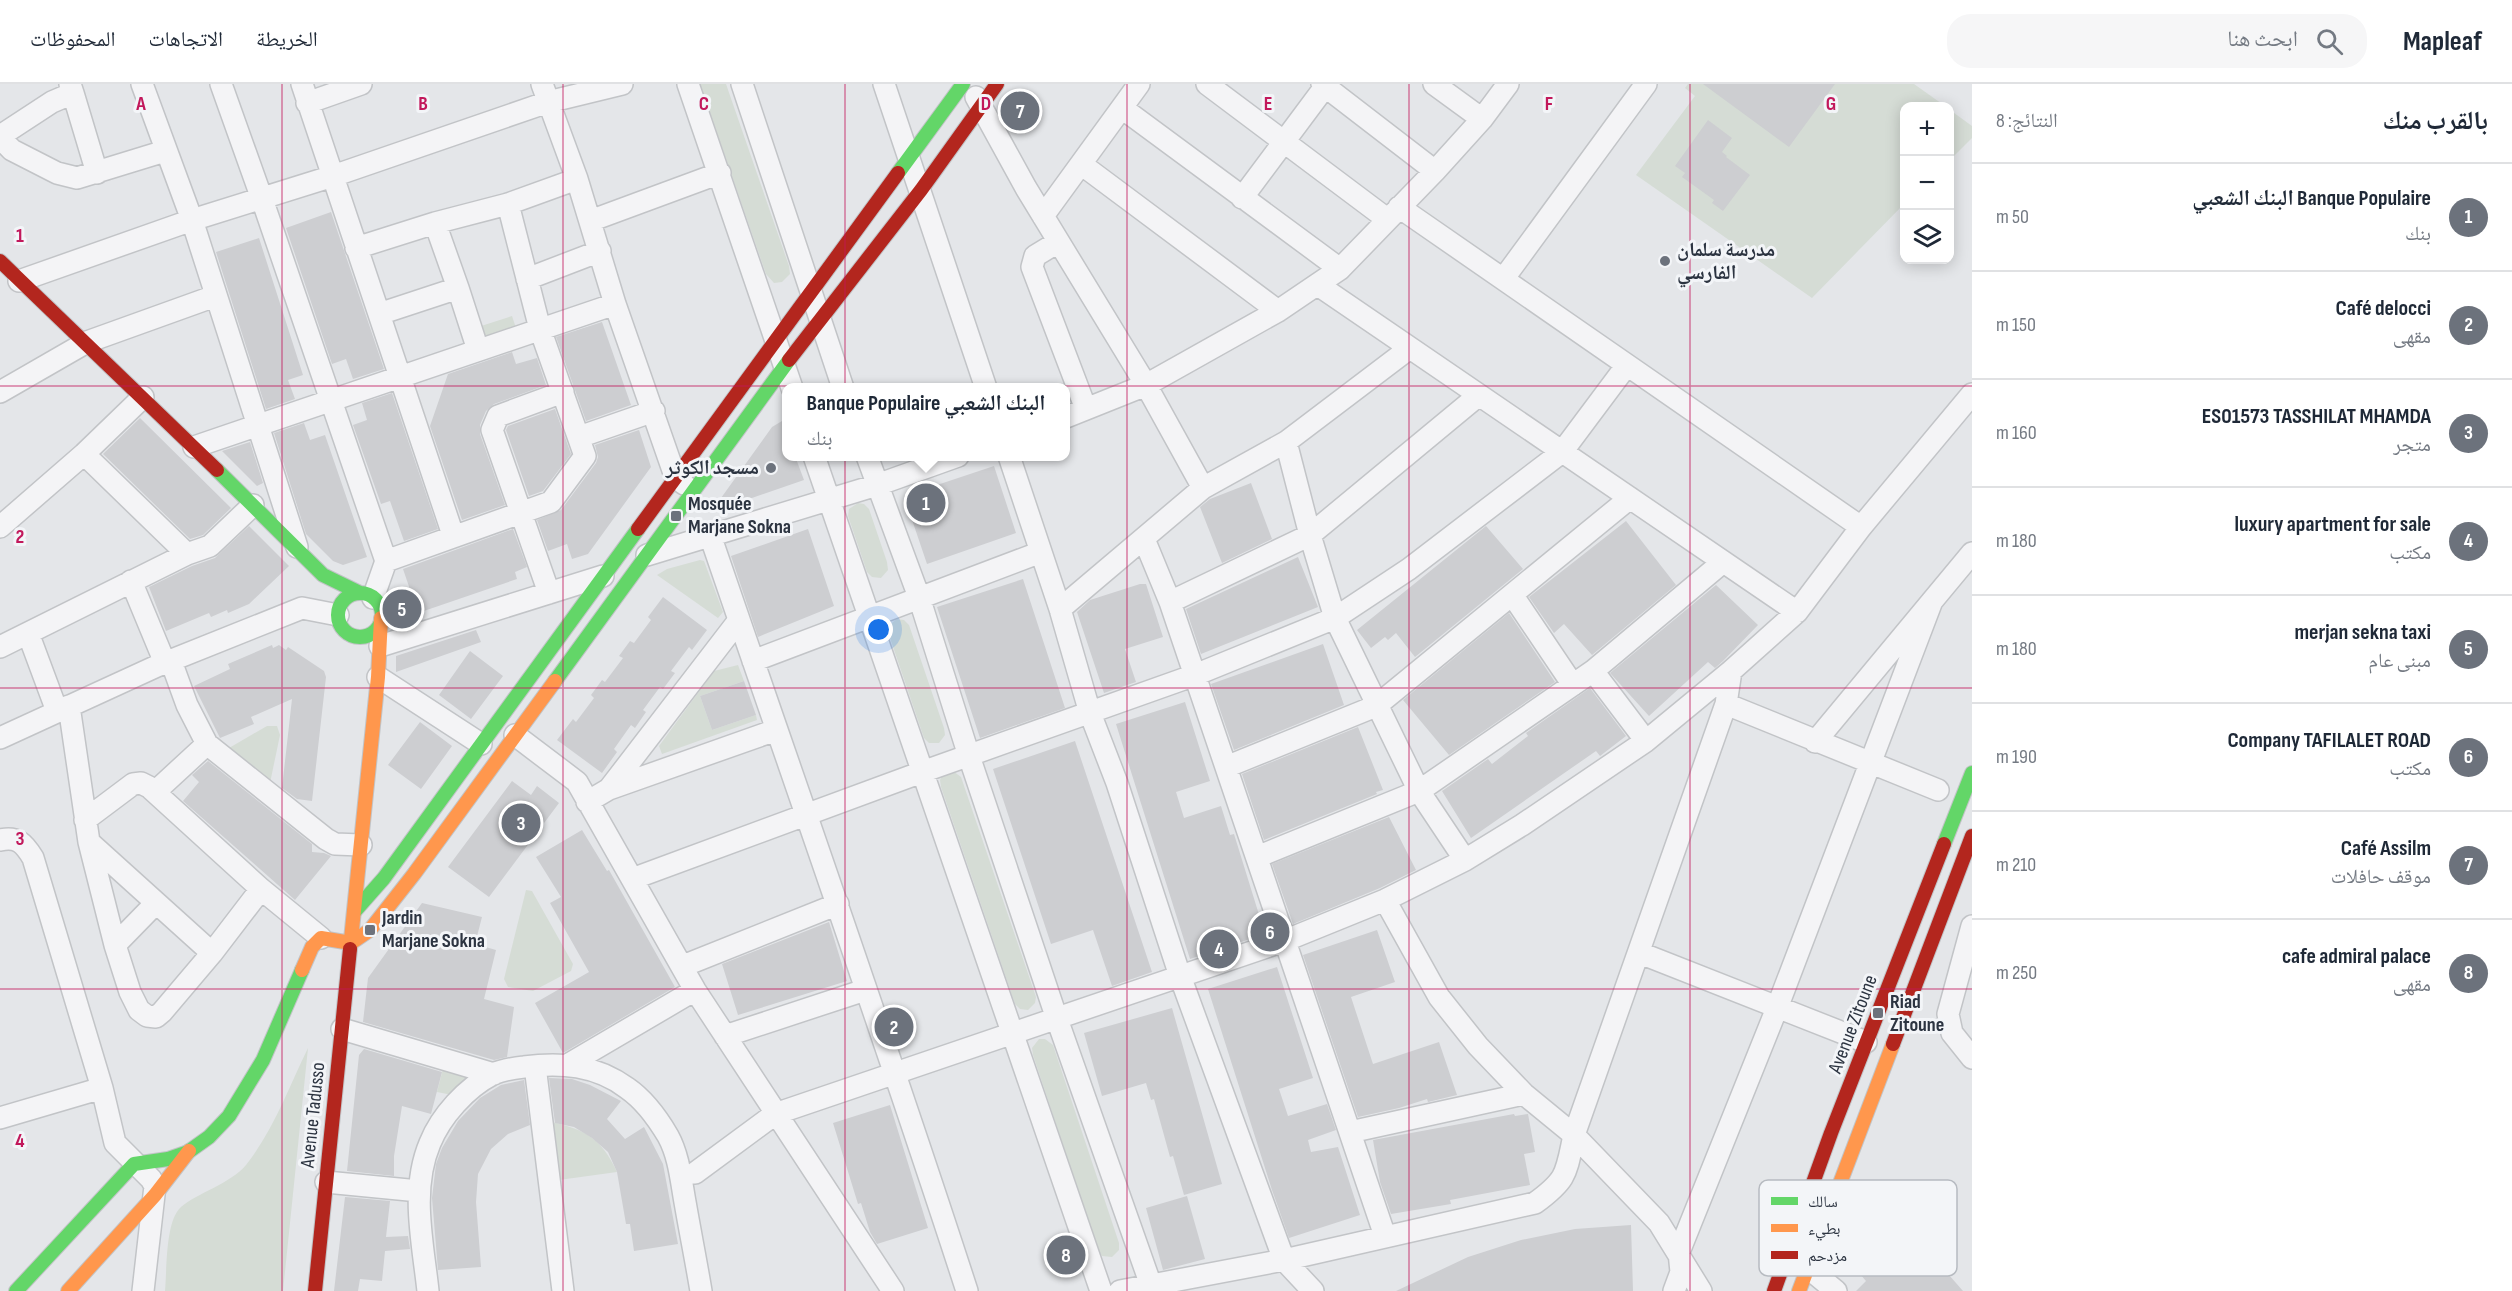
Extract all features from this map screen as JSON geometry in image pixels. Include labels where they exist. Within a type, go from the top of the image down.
[{"type":"street","points":[[142,84],[192,220],[298,550]]},
{"type":"street","points":[[221,84],[386,561]]},
{"type":"street","points":[[361,84],[304,94],[453,536]]},
{"type":"street","points":[[8,274],[333,176],[545,93],[622,84]]},
{"type":"street","points":[[688,84],[791,383]]},
{"type":"street","points":[[742,84],[811,291],[819,322],[842,383]]},
{"type":"street","points":[[884,84],[985,383]]},
{"type":"street","points":[[354,912],[384,878],[963,84]]},
{"type":"street","points":[[970,84],[1043,216],[1146,385],[1203,488]]},
{"type":"street","points":[[85,820],[133,784],[141,783],[156,791],[261,889],[321,939],[351,943],[370,930],[785,366],[921,190],[997,84]]},
{"type":"street","points":[[1043,216],[1139,84]]},
{"type":"street","points":[[1207,84],[1284,142],[1393,213],[1504,278],[1861,527]]},
{"type":"street","points":[[1434,84],[1482,119]]},
{"type":"street","points":[[1070,415],[1146,385],[1278,310],[1340,269],[1435,171],[1482,119],[1508,84]]},
{"type":"street","points":[[1504,278],[1646,84]]},
{"type":"street","points":[[1242,198],[1325,85],[1435,171]]},
{"type":"street","points":[[97,172],[71,88],[0,137],[12,150],[57,173],[77,178],[97,172],[165,151]]},
{"type":"street","points":[[545,93],[577,179],[615,304],[675,476],[693,492]]},
{"type":"street","points":[[1122,108],[1340,269]]},
{"type":"street","points":[[1081,164],[1278,310]]},
{"type":"street","points":[[590,222],[720,173]]},
{"type":"street","points":[[356,248],[435,223],[508,204],[577,179]]},
{"type":"street","points":[[367,596],[386,561],[551,502],[585,456],[540,329],[508,204]]},
{"type":"street","points":[[435,223],[478,350]]},
{"type":"street","points":[[1058,242],[1035,256],[1032,267],[1086,409]]},
{"type":"street","points":[[527,279],[600,251]]},
{"type":"street","points":[[8,274],[87,342],[323,575],[367,596],[378,604],[381,618],[374,632],[360,637],[353,636]]},
{"type":"street","points":[[1318,285],[1797,612]]},
{"type":"street","points":[[379,314],[458,288]]},
{"type":"street","points":[[0,392],[87,342],[215,296]]},
{"type":"street","points":[[194,447],[400,375],[615,304]]},
{"type":"street","points":[[1060,609],[1203,488],[1286,442],[1410,348]]},
{"type":"street","points":[[633,879],[922,772],[1195,675],[1335,618],[1409,569],[1562,452],[1627,365]]},
{"type":"street","points":[[549,594],[492,430],[498,416],[563,392]]},
{"type":"street","points":[[695,1173],[775,1114],[1284,941],[1385,900],[1465,860],[1522,825],[1646,741],[1797,612],[1861,527],[1972,394]]},
{"type":"street","points":[[1170,602],[1310,535],[1479,396]]},
{"type":"street","points":[[0,527],[84,454],[143,397]]},
{"type":"street","points":[[579,437],[654,411]]},
{"type":"street","points":[[1286,442],[1310,535],[1335,618],[1419,791],[1465,860]]},
{"type":"street","points":[[84,454],[187,554]]},
{"type":"street","points":[[816,461],[1101,1291]]},
{"type":"street","points":[[869,461],[919,597],[969,756],[1057,1019],[1152,1289]]},
{"type":"street","points":[[647,555],[828,500],[944,461]]},
{"type":"street","points":[[1011,461],[1060,609],[1090,713],[1117,783],[1180,976],[1284,1260],[1313,1291]]},
{"type":"street","points":[[1226,766],[1376,706],[1630,498]]},
{"type":"street","points":[[0,647],[187,554],[210,546],[253,505]]},
{"type":"street","points":[[710,535],[838,904],[865,990],[896,1074],[967,1291]]},
{"type":"street","points":[[1144,539],[1170,602],[1385,1236]]},
{"type":"street","points":[[753,661],[1041,552]]},
{"type":"street","points":[[1815,742],[1972,553]]},
{"type":"street","points":[[1257,857],[1419,791],[1593,671],[1723,562]]},
{"type":"street","points":[[323,575],[338,613],[341,628],[368,651],[378,674],[481,744]]},
{"type":"street","points":[[380,646],[603,576]]},
{"type":"street","points":[[131,581],[207,744],[335,844],[361,845]]},
{"type":"street","points":[[338,613],[342,602],[347,597],[367,596]]},
{"type":"street","points":[[1513,596],[1573,685]]},
{"type":"street","points":[[1674,1291],[1681,1272],[1679,1252],[1777,1008],[1932,601]]},
{"type":"street","points":[[0,738],[168,662],[302,608],[338,613]]},
{"type":"street","name":"Avenue Tadusso","points":[[315,1291],[378,674],[381,618]]},
{"type":"street","points":[[609,789],[739,620]]},
{"type":"street","points":[[28,633],[63,708],[88,842],[115,945],[130,992],[139,1010],[147,1016],[156,1017],[212,953],[261,889]]},
{"type":"street","points":[[1120,1291],[1152,1289],[1535,1203],[1552,1191],[1566,1174],[1574,1135],[1726,704],[1731,670]]},
{"type":"street","points":[[1593,671],[1646,741]]},
{"type":"street","points":[[1726,704],[1938,790]]},
{"type":"street","points":[[587,802],[609,789],[776,730]]},
{"type":"street","points":[[515,735],[577,782],[695,990],[893,1291]]},
{"type":"street","points":[[156,791],[207,744]]},
{"type":"street","name":"Avenue Zitoune","points":[[1815,1180],[1866,1042],[1972,773]]},
{"type":"street","points":[[1842,1180],[1972,836]]},
{"type":"street","points":[[0,840],[14,838],[33,858],[102,1088],[115,1143],[151,1179],[155,1195],[143,1291]]},
{"type":"street","points":[[88,842],[212,953]]},
{"type":"street","points":[[1385,900],[1439,997],[1478,1046],[1524,1094],[1574,1135],[1659,1223],[1701,1291]]},
{"type":"street","points":[[115,945],[155,904]]},
{"type":"street","points":[[683,966],[838,904]]},
{"type":"street","points":[[1944,912],[1971,933],[1948,1014],[1952,1033],[1972,1058]]},
{"type":"street","points":[[68,1291],[155,1195],[189,1151],[208,1137],[231,1113],[265,1057],[312,947],[321,939]]},
{"type":"street","points":[[1640,953],[1866,1042]]},
{"type":"street","points":[[569,1064],[695,990]]},
{"type":"street","points":[[725,1036],[865,990]]},
{"type":"street","points":[[342,1029],[494,1074]]},
{"type":"street","points":[[428,1291],[419,1191],[422,1167],[430,1141],[447,1114],[466,1094],[494,1074],[535,1065],[569,1064],[589,1068],[628,1088],[667,1135],[673,1147],[680,1174],[701,1291]]},
{"type":"street","points":[[535,1065],[563,1291]]},
{"type":"street","points":[[0,1118],[102,1088]]},
{"type":"street","points":[[1350,1132],[1524,1094]]},
{"type":"street","points":[[16,1291],[134,1164],[158,1162],[189,1151]]},
{"type":"street","points":[[326,1182],[419,1191]]},
{"type":"street","name":"Avenue Zitoune","points":[[1774,1291],[1780,1276]]},
{"type":"street","points":[[1800,1291],[1805,1276]]},
{"type":"street","points":[[1818,1276],[1836,1291]]},
{"type":"shaded area","points":[[700,84],[726,84],[789,266],[790,274],[782,282],[774,283],[766,274]]},
{"type":"shaded area","points":[[1688,84],[1914,84],[1939,102],[1900,102],[1900,208],[1812,298],[1636,175],[1695,96],[1685,88]]},
{"type":"shaded area","points":[[1954,113],[1972,126],[1972,138],[1954,156]]},
{"type":"shaded area","points":[[512,316],[516,328],[482,340],[478,327]]},
{"type":"shaded area","points":[[858,503],[864,504],[869,509],[887,562],[888,570],[881,578],[872,577],[867,572],[848,516],[849,509]]},
{"type":"shaded area","points":[[700,560],[704,561],[723,612],[718,618],[657,575],[667,569]]},
{"type":"shaded area","points":[[897,619],[904,620],[909,625],[944,728],[945,735],[939,743],[929,743],[924,738],[889,635],[889,625]]},
{"type":"shaded area","points":[[738,665],[744,681],[700,696],[712,730],[756,715],[757,720],[662,754],[659,746],[714,671]]},
{"type":"shaded area","points":[[267,726],[277,726],[280,735],[270,783],[229,748]]},
{"type":"shaded area","points":[[953,771],[961,777],[1036,997],[1035,1003],[1028,1010],[1020,1009],[1015,1004],[941,787],[940,780],[943,774]]},
{"type":"shaded area","points":[[526,890],[532,891],[573,964],[571,971],[533,991],[508,987],[504,979]]},
{"type":"shaded area","points":[[1039,1039],[1045,1039],[1053,1045],[1119,1243],[1119,1250],[1112,1257],[1102,1256],[1098,1250],[1033,1055],[1032,1048]]},
{"type":"shaded area","points":[[308,1048],[283,1291],[165,1291],[169,1234],[176,1214],[188,1202],[231,1178],[246,1165],[272,1123]]},
{"type":"shaded area","points":[[443,1069],[469,1078],[452,1095],[437,1092]]},
{"type":"shaded area","points":[[551,1122],[574,1128],[591,1137],[605,1151],[617,1172],[559,1180]]},
{"type":"building","points":[[1703,84],[1835,84],[1789,147]]},
{"type":"building","points":[[1708,120],[1732,138],[1722,152],[1750,175],[1723,211],[1712,203],[1714,200],[1682,177],[1685,173],[1675,166]]},
{"type":"building","points":[[331,212],[384,369],[353,379],[346,359],[332,364],[286,228]]},
{"type":"building","points":[[259,238],[303,375],[288,380],[295,399],[266,409],[216,252]]},
{"type":"building","points":[[602,322],[631,405],[586,421],[556,337]]},
{"type":"building","points":[[512,352],[516,364],[537,358],[546,385],[494,404],[486,411],[480,425],[480,434],[505,505],[462,520],[430,426],[448,374]]},
{"type":"building","points":[[392,393],[438,529],[404,541],[390,501],[381,504],[353,425],[367,420],[362,403]]},
{"type":"building","points":[[555,409],[571,454],[543,491],[529,496],[506,430],[508,426]]},
{"type":"building","points":[[140,418],[231,508],[203,535],[190,539],[103,454]]},
{"type":"building","name":"مسجد الكوثر","points":[[782,421],[782,461],[797,461],[804,480],[729,506],[721,498],[772,427]]},
{"type":"building","points":[[304,423],[310,440],[325,435],[367,557],[343,565],[333,561],[306,534],[274,433]]},
{"type":"building","points":[[639,430],[651,467],[588,554],[572,559],[567,544],[548,551],[537,520],[561,510],[596,463],[598,457],[595,445]]},
{"type":"building","points":[[250,442],[263,483],[257,486],[222,451]]},
{"type":"building","points":[[994,466],[1016,533],[927,564],[904,496]]},
{"type":"building","points":[[1251,483],[1272,539],[1222,563],[1200,507],[1210,499]]},
{"type":"building","points":[[1626,521],[1676,585],[1592,655],[1564,624],[1554,633],[1529,597]]},
{"type":"building","points":[[249,526],[289,566],[249,604],[211,617],[209,613],[166,631],[149,587],[192,566],[215,558]]},
{"type":"building","points":[[1486,526],[1523,569],[1415,657],[1396,633],[1388,640],[1385,637],[1371,648],[1357,630]]},
{"type":"building","points":[[513,529],[527,567],[515,572],[517,579],[418,613],[403,569]]},
{"type":"building","points":[[808,529],[834,606],[758,637],[731,556]]},
{"type":"building","points":[[1298,557],[1318,607],[1201,654],[1186,609]]},
{"type":"building","points":[[1023,579],[1065,708],[980,738],[937,607]]},
{"type":"building","points":[[1146,584],[1163,637],[1125,649],[1136,682],[1104,693],[1077,612],[1090,600]]},
{"type":"building","points":[[1716,585],[1758,625],[1715,668],[1708,662],[1649,716],[1610,673]]},
{"type":"building","points":[[663,597],[707,630],[692,650],[689,647],[671,671],[675,673],[663,689],[660,687],[643,710],[646,712],[635,728],[631,725],[614,749],[617,752],[602,773],[557,740],[573,719],[576,722],[594,698],[591,695],[602,680],[605,682],[623,658],[619,656],[630,641],[634,643],[651,620],[648,617]]},
{"type":"building","points":[[1509,613],[1555,682],[1449,755],[1403,700]]},
{"type":"building","points":[[476,630],[481,642],[396,672],[396,656]]},
{"type":"building","points":[[1323,644],[1344,705],[1234,750],[1211,684]]},
{"type":"building","points":[[272,645],[273,648],[279,645],[286,650],[288,647],[324,671],[326,677],[312,801],[297,799],[282,788],[292,699],[251,717],[254,724],[220,738],[194,686],[230,669],[228,664]]},
{"type":"building","points":[[470,651],[503,676],[471,719],[439,695]]},
{"type":"building","points":[[744,681],[756,715],[712,730],[700,696]]},
{"type":"building","points":[[1590,688],[1626,736],[1600,756],[1596,751],[1471,838],[1442,791],[1488,759],[1492,764],[1528,736],[1526,733]]},
{"type":"building","points":[[1185,702],[1210,781],[1176,792],[1184,818],[1221,806],[1230,835],[1234,834],[1265,934],[1190,959],[1116,724]]},
{"type":"building","points":[[420,722],[452,746],[421,789],[388,765]]},
{"type":"building","points":[[1358,727],[1383,790],[1264,840],[1242,774]]},
{"type":"building","points":[[1075,741],[1152,972],[1112,986],[1093,930],[1051,944],[993,769]]},
{"type":"building","points":[[208,761],[312,844],[312,852],[331,856],[295,900],[183,801],[199,782],[192,775]]},
{"type":"building","points":[[512,781],[531,795],[537,786],[559,803],[489,897],[448,867]]},
{"type":"building","points":[[1389,817],[1416,870],[1380,888],[1293,924],[1272,864]]},
{"type":"building","points":[[582,830],[607,871],[609,870],[675,987],[563,1053],[535,1003],[589,972],[550,903],[561,897],[536,857]]},
{"type":"building","points":[[422,903],[482,917],[475,944],[496,950],[484,999],[514,1007],[507,1057],[494,1060],[363,1022],[368,978]]},
{"type":"building","points":[[829,922],[847,981],[738,1015],[722,964]]},
{"type":"building","points":[[1377,930],[1395,982],[1351,997],[1373,1064],[1439,1042],[1457,1095],[1428,1102],[1427,1099],[1358,1117],[1303,955]]},
{"type":"building","points":[[1277,967],[1313,1078],[1279,1089],[1288,1116],[1327,1104],[1336,1130],[1308,1140],[1311,1152],[1338,1147],[1360,1215],[1289,1238],[1208,989]]},
{"type":"building","points":[[1172,1008],[1222,1184],[1184,1195],[1173,1156],[1170,1157],[1154,1099],[1151,1100],[1146,1083],[1102,1096],[1084,1033]]},
{"type":"building","points":[[364,1049],[442,1072],[431,1114],[402,1106],[394,1156],[394,1176],[347,1171],[359,1055]]},
{"type":"building","points":[[549,1078],[572,1079],[590,1085],[621,1101],[607,1119],[625,1139],[644,1127],[663,1164],[678,1244],[634,1251],[630,1224],[626,1224],[617,1172],[608,1152],[592,1138],[574,1127],[555,1123]]},
{"type":"building","points":[[524,1080],[530,1125],[508,1134],[491,1149],[478,1174],[476,1202],[481,1267],[438,1270],[432,1198],[436,1164],[442,1148],[458,1121],[480,1098],[501,1085]]},
{"type":"building","points":[[890,1105],[928,1228],[877,1244],[870,1232],[861,1203],[858,1204],[833,1123]]},
{"type":"building","points":[[1514,1114],[1515,1116],[1528,1114],[1535,1152],[1524,1154],[1530,1185],[1450,1200],[1451,1204],[1391,1214],[1380,1182],[1373,1140]]},
{"type":"building","points":[[1187,1196],[1205,1259],[1163,1270],[1146,1208]]},
{"type":"building","points":[[345,1197],[390,1201],[386,1237],[408,1236],[410,1249],[385,1251],[382,1281],[360,1279],[358,1291],[334,1291]]},
{"type":"building","points":[[1631,1225],[1633,1291],[1396,1291],[1468,1257],[1521,1240],[1575,1229]]},
{"type":"building","points":[[1862,1276],[1950,1276],[1963,1291],[1856,1291],[1866,1281]]},
{"type":"traffic: fast","points":[[898,173],[963,84]]},
{"type":"traffic: fast","points":[[555,681],[789,360]]},
{"type":"traffic: fast","points":[[217,470],[323,575],[360,593]]},
{"type":"traffic: fast","points":[[354,912],[384,878],[638,529]]},
{"type":"traffic: fast","points":[[360,593],[375,600],[382,615],[375,630],[360,637],[345,630],[338,615],[345,600],[360,593]]},
{"type":"traffic: fast","points":[[1944,844],[1972,773]]},
{"type":"traffic: fast","points":[[16,1291],[134,1164],[168,1159],[188,1152],[209,1137],[229,1116],[263,1060],[302,970]]},
{"type":"traffic: slow","points":[[350,949],[378,677],[381,618]]},
{"type":"traffic: slow","points":[[302,970],[312,947],[321,938],[351,943],[370,930],[414,874],[555,681]]},
{"type":"traffic: slow","points":[[1841,1180],[1893,1044]]},
{"type":"traffic: slow","points":[[68,1291],[155,1195],[189,1151]]},
{"type":"traffic: slow","points":[[1799,1291],[1805,1276]]},
{"type":"traffic: jam","points":[[789,360],[921,190],[997,84]]},
{"type":"traffic: jam","points":[[638,529],[898,173]]},
{"type":"traffic: jam","points":[[0,261],[217,470]]},
{"type":"traffic: jam","points":[[1893,1044],[1972,836]]},
{"type":"traffic: jam","points":[[1814,1180],[1944,844]]},
{"type":"traffic: jam","points":[[315,1291],[350,949]]},
{"type":"traffic: jam","points":[[1774,1291],[1779,1276]]},
{"type":"place","name":"Café Assilm","points":[[1020,111]]},
{"type":"place","name":"مدرسة سلمان الفارسي","points":[[1665,261]]},
{"type":"place","name":"مسجد الكوثر","points":[[771,468]]},
{"type":"place","name":"Banque Populaire البنك الشعبي","points":[[926,503]]},
{"type":"place","name":"Mosquée Marjane Sokna","points":[[676,516]]},
{"type":"place","name":"merjan sekna taxi","points":[[402,609]]},
{"type":"place","name":"ES01573 TASSHILAT MHAMDA","points":[[521,823]]},
{"type":"place","name":"Jardin Marjane Sokna","points":[[370,930]]},
{"type":"place","name":"Company TAFILALET ROAD","points":[[1270,932]]},
{"type":"place","name":"luxury apartment for sale","points":[[1219,949]]},
{"type":"place","name":"Riad Zitoune","points":[[1878,1013]]},
{"type":"place","name":"Café delocci","points":[[894,1027]]},
{"type":"place","name":"cafe admiral palace","points":[[1066,1255]]}]
